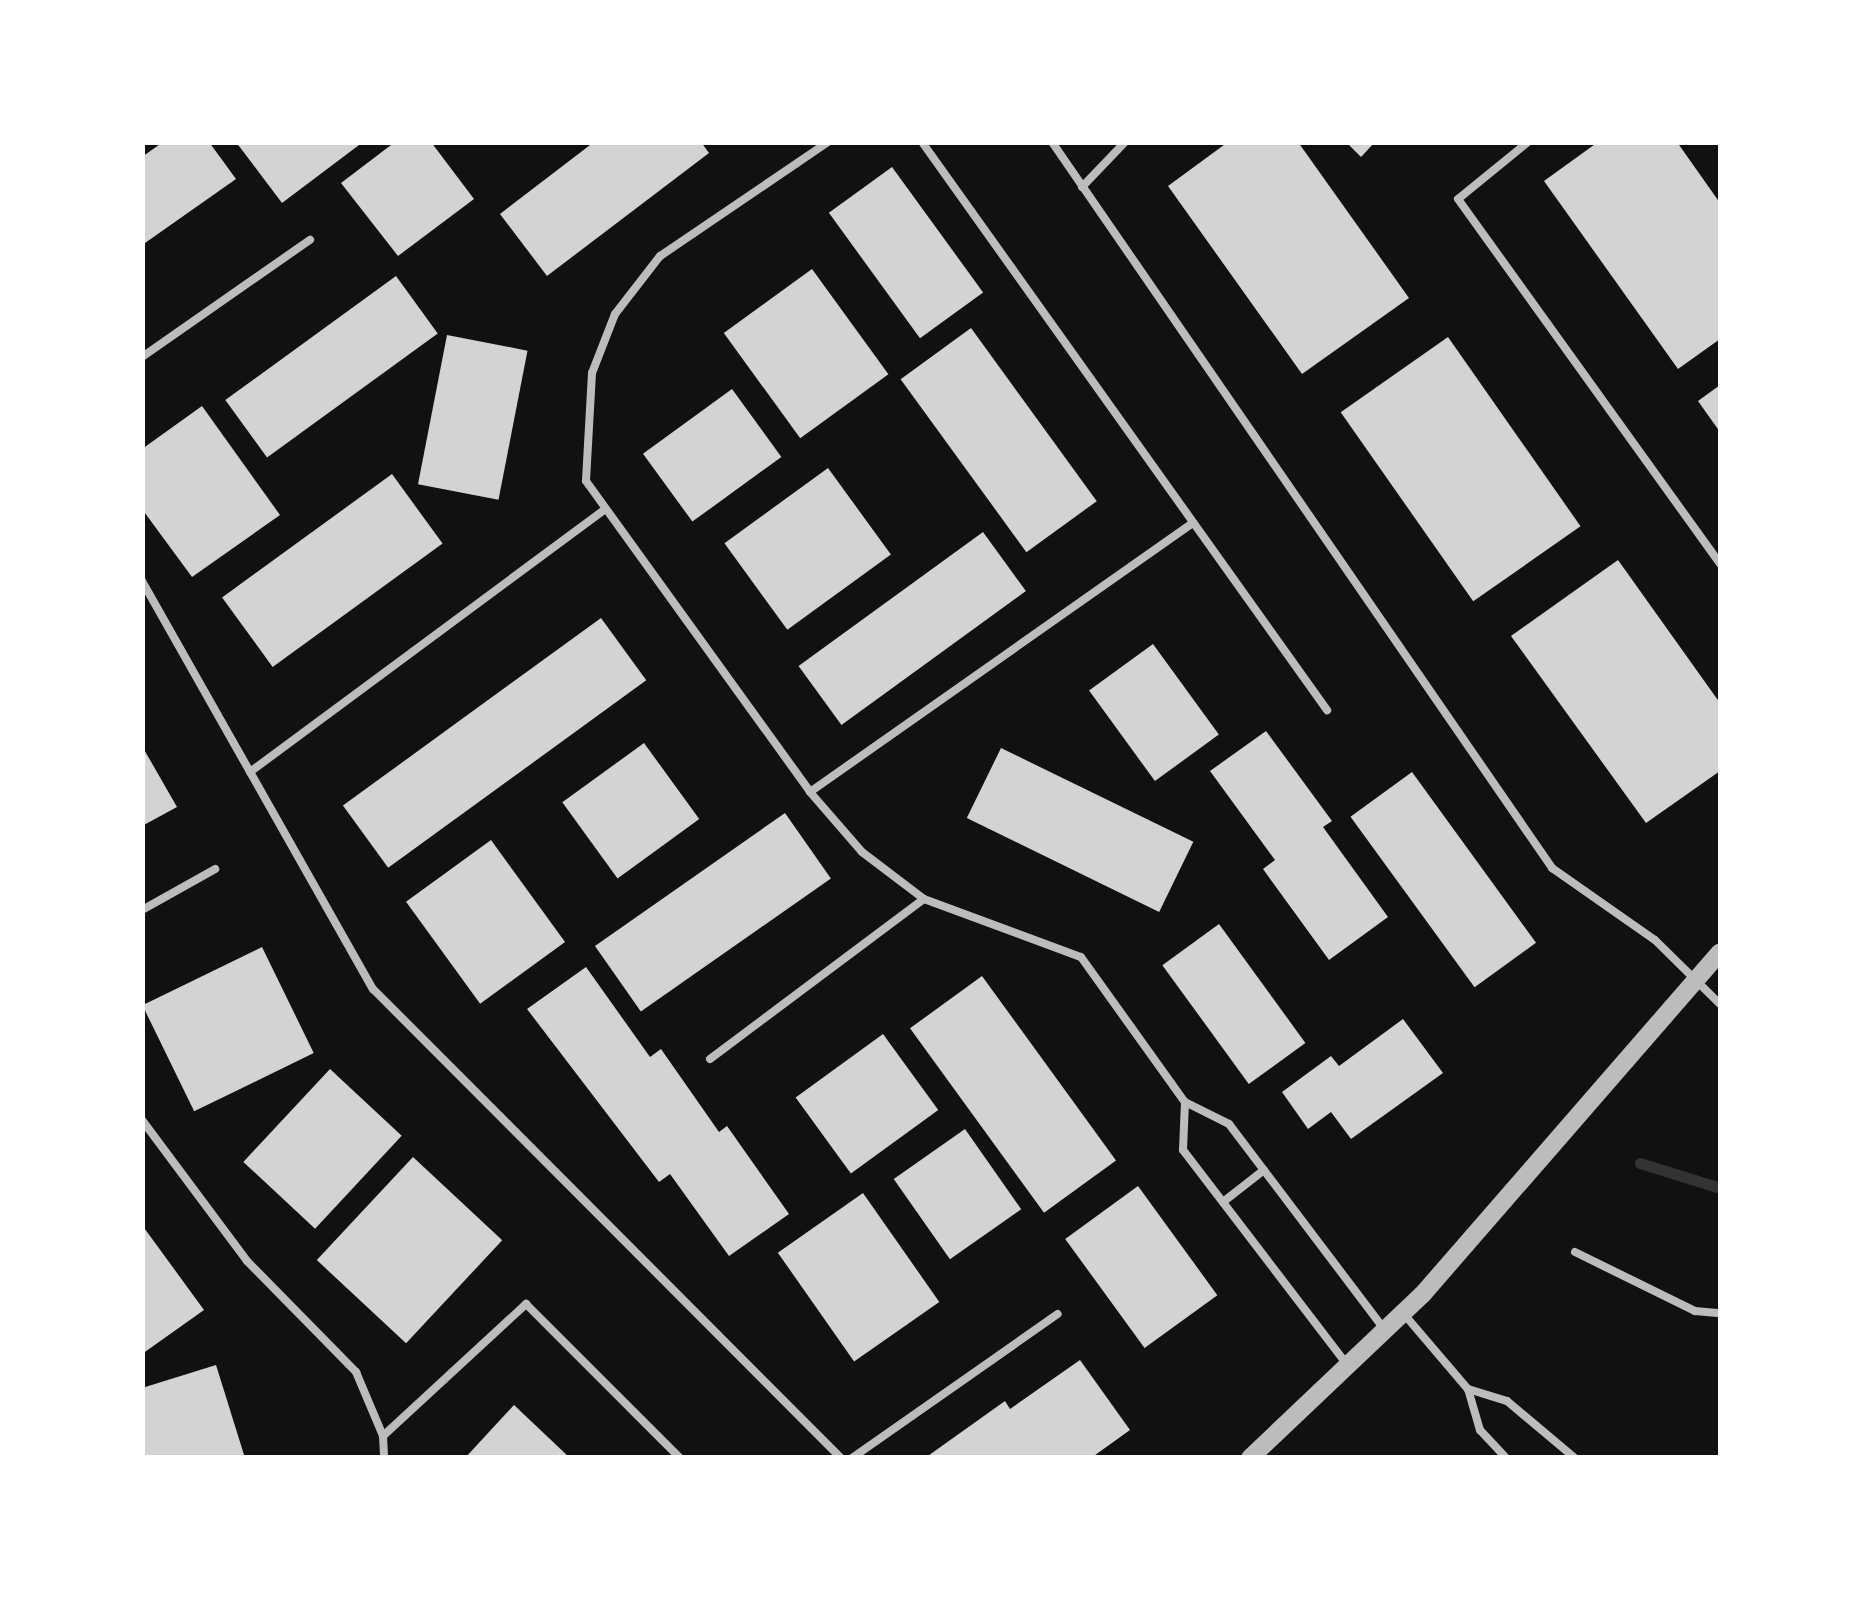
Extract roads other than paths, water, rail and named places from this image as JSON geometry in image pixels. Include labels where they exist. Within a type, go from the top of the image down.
[{"type":"street","points":[[1250,1458],[1403,1313],[1720,952]]},
{"type":"lane","points":[[828,142],[660,256],[615,314],[592,373],[586,481],[810,792],[862,852],[924,900],[1081,958],[1185,1102],[1229,1124],[1386,1330]]},
{"type":"lane","points":[[922,142],[1327,710]]},
{"type":"lane","points":[[1052,142],[1552,868],[1655,940],[1694,983],[1720,1004]]},
{"type":"lane","points":[[1082,187],[1125,142]]},
{"type":"lane","points":[[1528,142],[1458,199],[1720,564]]},
{"type":"lane","points":[[142,357],[310,240]]},
{"type":"lane","points":[[250,772],[604,510]]},
{"type":"lane","points":[[810,792],[1193,523]]},
{"type":"lane","points":[[142,581],[373,990],[841,1458]]},
{"type":"lane","points":[[142,910],[215,869]]},
{"type":"lane","points":[[710,1058],[924,900]]},
{"type":"lane","points":[[1185,1102],[1184,1150],[1348,1366]]},
{"type":"lane","points":[[142,1120],[247,1261],[356,1372],[383,1436],[384,1458]]},
{"type":"lane","points":[[1223,1202],[1264,1170]]},
{"type":"lane","points":[[1576,1252],[1694,1311],[1720,1313]]},
{"type":"lane","points":[[383,1436],[526,1304],[680,1458]]},
{"type":"lane","points":[[1403,1313],[1468,1389],[1480,1430],[1506,1458]]},
{"type":"lane","points":[[852,1458],[1058,1314]]},
{"type":"lane","points":[[1468,1389],[1508,1401],[1575,1458]]},
{"type":"waterway","points":[[1640,1163],[1720,1188]]}]
